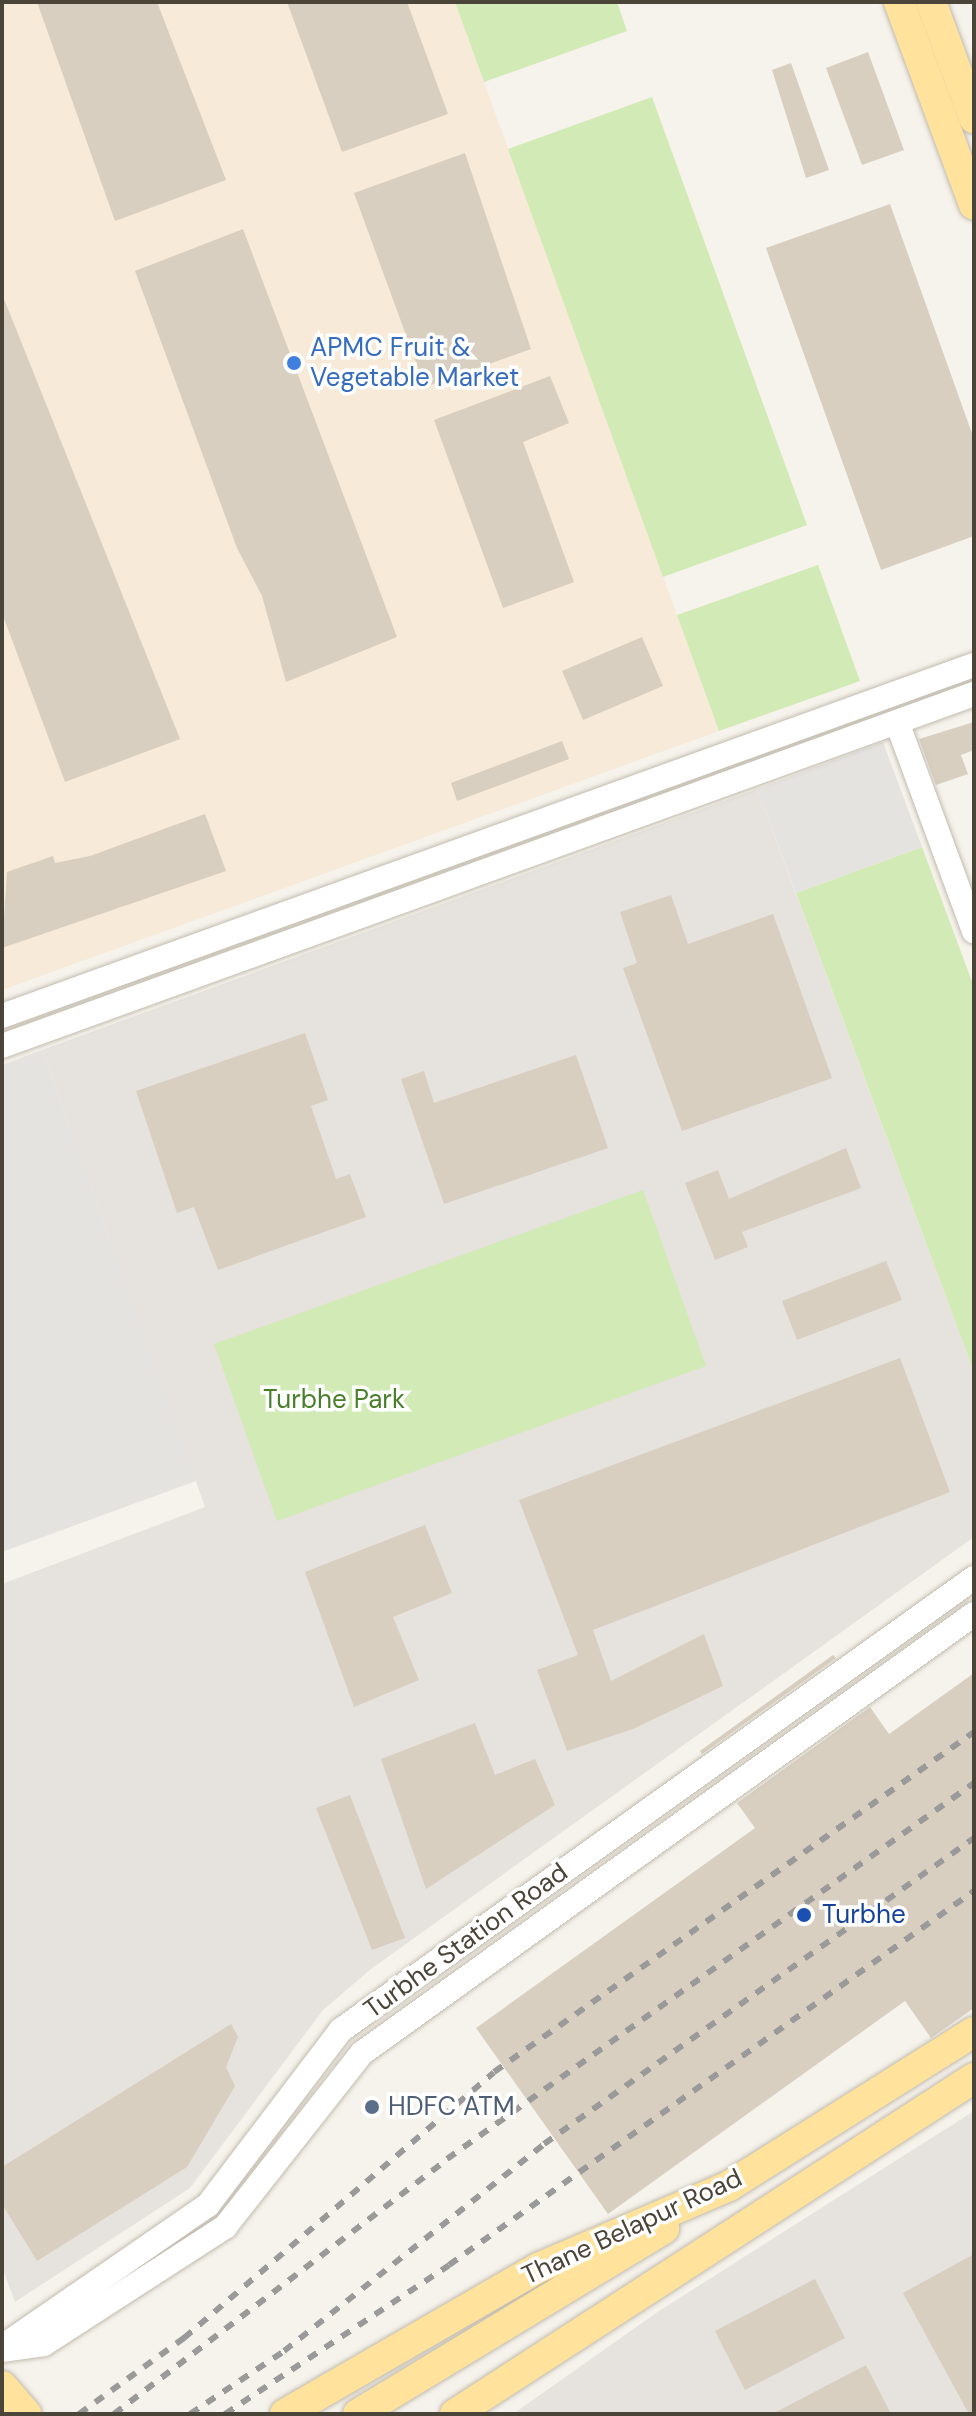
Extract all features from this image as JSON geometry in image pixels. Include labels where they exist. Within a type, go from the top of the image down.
[{"type":"main road","points":[[899,2],[974,205]]},
{"type":"main road","points":[[931,2],[974,118]]},
{"type":"main road","name":"Thane Belapur Road","points":[[285,2414],[538,2268],[729,2186],[974,2032]]},
{"type":"main road","name":"Thane Belapur Road","points":[[455,2414],[974,2078]]},
{"type":"main road","points":[[358,2414],[558,2300],[729,2186]]},
{"type":"main road","points":[[2,2386],[26,2414]]},
{"type":"street","points":[[2,1016],[974,665]]},
{"type":"street","points":[[2,1046],[974,694]]},
{"type":"street","points":[[897,722],[974,931]]},
{"type":"street","name":"Turbhe Station Road","points":[[2,2348],[208,2205],[341,2030],[974,1578]]},
{"type":"street","name":"Turbhe Station Road","points":[[2,2348],[44,2344],[225,2227],[362,2053],[974,1614]]},
{"type":"street","points":[[786,1712],[804,1736]]},
{"type":"street","points":[[536,1891],[553,1915]]},
{"type":"shaded area","name":"APMC Fruit & Vegetable Market","points":[[2,2],[455,2],[719,731],[2,990]]},
{"type":"shaded area","points":[[883,742],[922,847],[796,893],[757,789]]},
{"type":"shaded area","points":[[757,789],[974,1372],[974,1537],[371,1969],[323,2010],[190,2188],[15,2302],[2,2267],[2,1584],[205,1507],[42,1050]]},
{"type":"shaded area","points":[[42,1050],[196,1481],[2,1552],[2,1065]]},
{"type":"shaded area","points":[[974,2111],[974,2414],[513,2414],[659,2311]]},
{"type":"green space","points":[[455,2],[617,2],[627,31],[484,82]]},
{"type":"green space","points":[[652,97],[807,525],[663,577],[508,149]]},
{"type":"green space","points":[[818,565],[860,681],[719,731],[677,615]]},
{"type":"green space","points":[[922,847],[974,987],[974,1372],[796,893]]},
{"type":"green space","name":"Turbhe Park","points":[[643,1190],[706,1366],[277,1521],[214,1344]]},
{"type":"building","points":[[37,2],[157,2],[226,180],[115,221]]},
{"type":"building","points":[[287,2],[407,2],[448,114],[342,152]]},
{"type":"building","points":[[868,52],[904,150],[862,165],[826,68]]},
{"type":"building","points":[[791,63],[829,170],[806,178],[772,70]]},
{"type":"building","points":[[465,153],[531,349],[425,387],[354,193]]},
{"type":"building","points":[[890,204],[974,439],[974,536],[881,570],[766,248]]},
{"type":"building","points":[[243,229],[397,637],[286,682],[262,596],[237,548],[135,271]]},
{"type":"building","points":[[4,299],[180,739],[65,782],[2,613]]},
{"type":"building","points":[[550,376],[569,423],[523,442],[574,582],[503,608],[434,420]]},
{"type":"building","points":[[642,637],[663,686],[583,720],[562,671]]},
{"type":"building","points":[[974,722],[974,750],[961,755],[968,774],[936,785],[919,739]]},
{"type":"building","points":[[562,741],[569,759],[457,801],[451,783]]},
{"type":"building","points":[[205,814],[226,871],[2,948],[7,872],[53,856],[55,863],[90,856]]},
{"type":"building","points":[[671,895],[688,944],[773,914],[832,1078],[682,1131],[623,968],[637,963],[620,912]]},
{"type":"building","points":[[305,1033],[328,1100],[311,1106],[336,1179],[350,1174],[366,1217],[218,1270],[194,1207],[177,1213],[136,1091]]},
{"type":"building","points":[[576,1055],[608,1148],[444,1204],[401,1079],[424,1071],[434,1103]]},
{"type":"building","points":[[846,1148],[861,1188],[742,1232],[748,1247],[715,1260],[685,1183],[718,1170],[729,1199]]},
{"type":"building","points":[[886,1261],[902,1300],[797,1340],[782,1301]]},
{"type":"building","points":[[900,1358],[950,1492],[593,1630],[611,1681],[704,1634],[723,1686],[633,1729],[567,1751],[537,1670],[578,1655],[519,1500]]},
{"type":"building","points":[[425,1525],[452,1593],[393,1617],[419,1680],[354,1707],[305,1572]]},
{"type":"building","points":[[833,1655],[836,1658],[702,1754],[700,1751]]},
{"type":"building","name":"Turbhe","points":[[974,1673],[974,2008],[931,2038],[905,2001],[608,2214],[476,2028],[755,1828],[737,1803],[870,1707],[889,1734]]},
{"type":"building","points":[[475,1723],[495,1775],[535,1759],[555,1805],[426,1889],[381,1759]]},
{"type":"building","points":[[350,1795],[405,1938],[372,1950],[316,1808]]},
{"type":"building","points":[[231,2024],[238,2037],[226,2067],[235,2086],[187,2167],[37,2261],[2,2204],[2,2167]]},
{"type":"building","points":[[974,2254],[974,2414],[969,2414],[903,2293]]},
{"type":"building","points":[[815,2279],[845,2338],[745,2390],[715,2331]]},
{"type":"building","points":[[866,2365],[891,2414],[772,2414]]},
{"type":"railway","points":[[79,2414],[184,2338],[494,2072],[974,1732]]},
{"type":"railway","points":[[114,2414],[447,2159],[974,1783]]},
{"type":"railway","points":[[190,2414],[284,2351],[544,2144],[974,1838]]},
{"type":"railway","points":[[225,2414],[449,2265],[974,1891]]},
{"type":"place","name":"APMC Fruit & Vegetable Market","points":[[294,363]]},
{"type":"place","name":"Turbhe","points":[[804,1915]]},
{"type":"place","name":"HDFC ATM","points":[[372,2107]]}]
